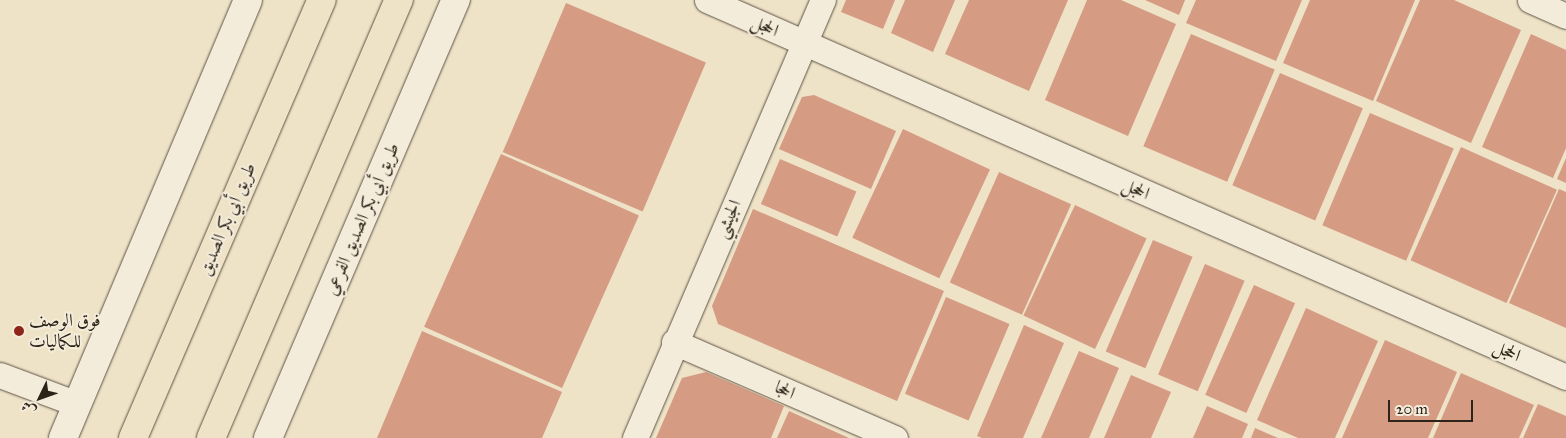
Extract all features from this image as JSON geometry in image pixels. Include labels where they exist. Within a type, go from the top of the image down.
[{"type":"main road","name":"طريق أبي بكر الصديق","points":[[133,438],[322,0]]},
{"type":"main road","points":[[211,438],[399,0]]},
{"type":"street","points":[[63,438],[248,0]]},
{"type":"street","name":"طريق أبي بكر الصديق الفرعي","points":[[268,438],[456,0]]},
{"type":"street","name":"الحجل","points":[[707,0],[1566,377]]},
{"type":"street","name":"الجيشي","points":[[635,438],[674,342],[822,0]]},
{"type":"street","points":[[1530,0],[1566,16]]},
{"type":"street","name":"الحجا","points":[[674,342],[895,438]]},
{"type":"street","points":[[0,375],[77,404]]},
{"type":"building","points":[[846,0],[895,0],[883,29],[841,12]]},
{"type":"building","points":[[905,0],[955,0],[933,52],[891,33]]},
{"type":"building","points":[[969,0],[1068,0],[1029,91],[945,54]]},
{"type":"building","points":[[1087,0],[1121,0],[1176,24],[1128,136],[1045,100]]},
{"type":"building","points":[[1145,0],[1185,0],[1179,15]]},
{"type":"building","points":[[1196,0],[1302,0],[1276,61],[1186,23]]},
{"type":"building","points":[[1310,0],[1415,0],[1373,101],[1283,63]]},
{"type":"building","points":[[1420,0],[1454,0],[1521,30],[1471,143],[1376,101]]},
{"type":"building","points":[[566,3],[706,62],[643,212],[503,152]]},
{"type":"building","points":[[1191,34],[1275,70],[1227,182],[1143,146]]},
{"type":"building","points":[[1531,34],[1566,50],[1566,148],[1553,178],[1482,147]]},
{"type":"building","points":[[1280,73],[1363,108],[1315,220],[1232,185]]},
{"type":"building","points":[[814,95],[896,131],[871,189],[779,149],[802,97]]},
{"type":"building","points":[[1370,113],[1454,149],[1406,261],[1322,225]]},
{"type":"building","points":[[903,129],[990,170],[939,278],[852,238]]},
{"type":"building","points":[[1461,147],[1557,190],[1506,303],[1411,260]]},
{"type":"building","points":[[501,154],[639,215],[562,388],[424,327]]},
{"type":"building","points":[[1566,158],[1566,183],[1557,179]]},
{"type":"building","points":[[780,159],[856,191],[837,237],[761,204]]},
{"type":"building","points":[[999,172],[1071,204],[1022,315],[950,283]]},
{"type":"building","points":[[1559,189],[1566,192],[1566,328],[1509,303]]},
{"type":"building","points":[[1075,205],[1147,238],[1095,349],[1023,316]]},
{"type":"building","points":[[753,209],[944,291],[897,401],[718,324],[712,306]]},
{"type":"building","points":[[1153,240],[1193,257],[1145,368],[1106,351]]},
{"type":"building","points":[[1205,264],[1245,281],[1198,391],[1158,374]]},
{"type":"building","points":[[1254,285],[1295,303],[1246,413],[1205,395]]},
{"type":"building","points":[[946,297],[1010,324],[968,421],[905,394]]},
{"type":"building","points":[[1306,308],[1378,341],[1335,438],[1298,438],[1257,420]]},
{"type":"building","points":[[1024,325],[1064,343],[1023,438],[982,438],[977,436]]},
{"type":"building","points":[[422,331],[562,392],[542,438],[377,438]]},
{"type":"building","points":[[1385,340],[1457,372],[1428,438],[1342,438]]},
{"type":"building","points":[[1079,351],[1119,368],[1089,438],[1041,438]]},
{"type":"building","points":[[706,372],[784,406],[771,438],[656,438],[682,378]]},
{"type":"building","points":[[1461,373],[1534,405],[1519,438],[1433,438]]},
{"type":"building","points":[[1131,375],[1171,392],[1151,438],[1104,438]]},
{"type":"building","points":[[1538,404],[1566,416],[1566,438],[1523,438]]},
{"type":"building","points":[[1207,406],[1248,424],[1242,438],[1193,438]]},
{"type":"building","points":[[789,411],[849,438],[777,438]]},
{"type":"building","points":[[1255,428],[1278,438],[1251,438]]},
{"type":"place","name":"فوق الوصف للكماليات","points":[[19,331]]}]
